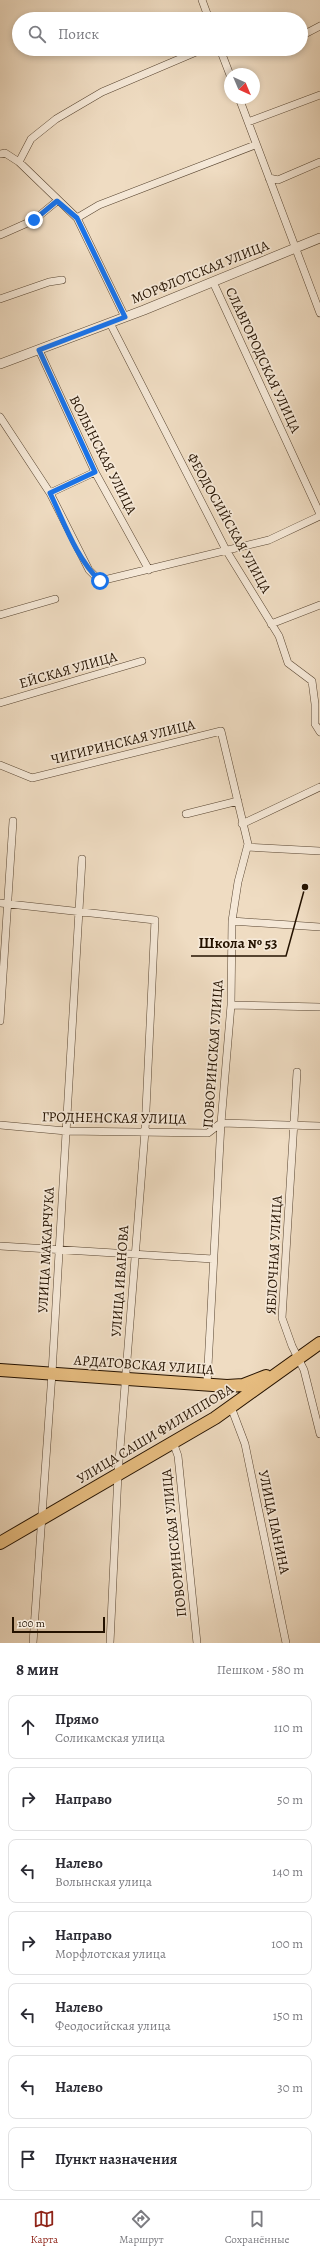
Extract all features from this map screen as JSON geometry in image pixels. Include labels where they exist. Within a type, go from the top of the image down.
[{"type":"highway","name":"УЛИЦА САШИ ФИЛИППОВА","points":[[0,1543],[232,1406],[320,1343]]},
{"type":"highway","name":"АРДАТОВСКАЯ УЛИЦА","points":[[0,1370],[228,1386],[243,1385],[282,1369]]},
{"type":"highway","points":[[228,1386],[235,1396],[232,1406]]},
{"type":"street","points":[[202,0],[206,12]]},
{"type":"street","points":[[308,32],[320,26]]},
{"type":"street","points":[[19,162],[31,139],[56,119],[102,92],[187,56]]},
{"type":"street","points":[[223,56],[227,68]]},
{"type":"street","points":[[248,122],[320,95]]},
{"type":"street","points":[[241,104],[255,145],[270,178],[294,248],[320,313]]},
{"type":"street","points":[[77,218],[99,205],[255,145]]},
{"type":"street","points":[[0,154],[5,153],[19,162],[57,201],[77,218],[125,317]]},
{"type":"street","points":[[270,178],[278,180],[320,162]]},
{"type":"street","points":[[0,235],[34,220],[57,201]]},
{"type":"street","name":"МОРФЛОТСКАЯ УЛИЦА","points":[[0,364],[110,323],[320,238]]},
{"type":"street","points":[[0,299],[49,282],[62,280]]},
{"type":"street","name":"СЛАВГОРОДСКАЯ УЛИЦА","points":[[213,282],[320,515]]},
{"type":"street","name":"ФЕОДОСИЙСКАЯ УЛИЦА","points":[[110,323],[226,550],[279,636],[288,663],[312,681]]},
{"type":"street","name":"ВОЛЫНСКАЯ УЛИЦА","points":[[39,350],[95,472],[149,570]]},
{"type":"street","points":[[0,417],[50,493],[79,553],[89,570],[100,581],[269,540],[320,515]]},
{"type":"street","points":[[50,493],[95,472]]},
{"type":"street","points":[[0,615],[55,599]]},
{"type":"street","points":[[271,624],[320,605]]},
{"type":"street","name":"ЕЙСКАЯ УЛИЦА","points":[[0,703],[142,661]]},
{"type":"street","points":[[320,683],[312,681],[315,704],[315,724],[320,732]]},
{"type":"street","name":"ЧИГИРИНСКАЯ УЛИЦА","points":[[0,766],[32,778],[221,731]]},
{"type":"street","name":"ПОВОРИНСКАЯ УЛИЦА","points":[[207,1385],[221,1123],[231,1005],[232,921],[238,882],[248,844],[221,731]]},
{"type":"street","points":[[242,824],[320,787]]},
{"type":"street","points":[[186,814],[238,801]]},
{"type":"street","points":[[0,1021],[3,903],[13,821]]},
{"type":"street","points":[[247,848],[320,851]]},
{"type":"street","name":"УЛИЦА МАКАРЧУКА","points":[[33,1643],[52,1374],[82,859]]},
{"type":"street","points":[[3,903],[80,911]]},
{"type":"street","name":"УЛИЦА ИВАНОВА","points":[[80,911],[156,920],[145,1131],[118,1474],[110,1643]]},
{"type":"street","points":[[232,921],[320,927]]},
{"type":"street","points":[[231,1005],[320,1007]]},
{"type":"street","name":"ЯБЛОЧНАЯ УЛИЦА","points":[[297,1072],[282,1318],[304,1370],[320,1434]]},
{"type":"street","points":[[221,1123],[320,1126]]},
{"type":"street","name":"ГРОДНЕНСКАЯ УЛИЦА","points":[[0,1125],[66,1131],[208,1133],[221,1123]]},
{"type":"street","points":[[0,1246],[213,1259]]},
{"type":"street","name":"УЛИЦА ПАНИНА","points":[[232,1406],[245,1444],[286,1643]]},
{"type":"street","name":"ПОВОРИНСКАЯ УЛИЦА","points":[[173,1442],[178,1456],[197,1643]]},
{"type":"place","name":"Школа № 53","points":[[305,887]]},
{"type":"route","points":[[34,220],[57,201],[77,218],[125,317],[39,350],[66,412],[95,472],[50,493],[79,553],[89,570],[100,581]]}]
